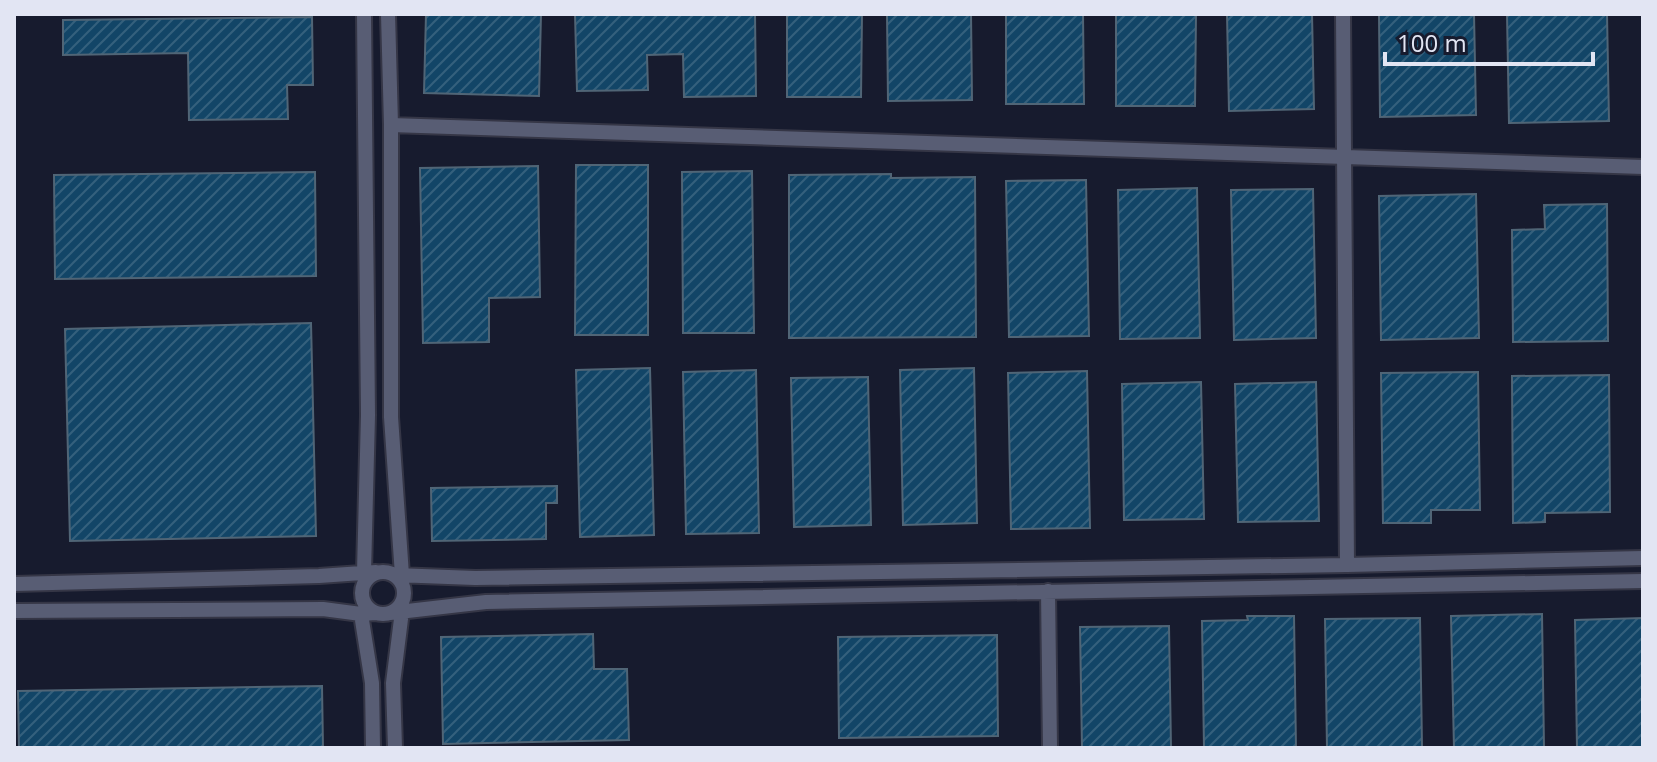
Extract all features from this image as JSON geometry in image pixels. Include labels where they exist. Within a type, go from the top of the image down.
[{"type":"street","points":[[364,14],[370,572],[361,593],[365,606],[389,613]]},
{"type":"street","points":[[388,14],[391,417],[398,575],[404,592],[400,605],[389,613]]},
{"type":"street","points":[[1343,14],[1347,565]]},
{"type":"street","points":[[391,125],[1643,167]]},
{"type":"street","points":[[14,584],[370,572],[475,578],[1643,558]]},
{"type":"street","points":[[14,611],[323,609],[361,614],[486,602],[1643,581]]},
{"type":"street","points":[[1048,591],[1050,748]]},
{"type":"street","points":[[389,613],[395,748]]},
{"type":"street","points":[[361,614],[372,683],[373,748]]},
{"type":"building","points":[[426,14],[541,14],[539,96],[424,93]]},
{"type":"building","points":[[575,14],[755,14],[756,96],[684,97],[683,54],[647,55],[648,90],[577,91]]},
{"type":"building","points":[[787,14],[862,14],[861,97],[787,97]]},
{"type":"building","points":[[887,14],[971,14],[972,100],[888,101]]},
{"type":"building","points":[[1006,14],[1083,14],[1084,104],[1006,104]]},
{"type":"building","points":[[1116,14],[1196,14],[1195,106],[1116,106]]},
{"type":"building","points":[[1227,14],[1312,14],[1314,109],[1229,111]]},
{"type":"building","points":[[1379,14],[1474,14],[1476,115],[1380,117]]},
{"type":"building","points":[[1507,14],[1607,14],[1609,121],[1509,123]]},
{"type":"building","points":[[312,17],[313,85],[287,85],[288,119],[189,120],[188,53],[63,55],[63,20]]},
{"type":"building","points":[[576,165],[648,165],[648,335],[575,335]]},
{"type":"building","points":[[538,166],[540,297],[489,298],[489,342],[423,343],[420,168]]},
{"type":"building","points":[[752,171],[754,333],[683,333],[682,172]]},
{"type":"building","points":[[315,172],[316,276],[55,279],[54,175]]},
{"type":"building","points":[[891,174],[891,178],[975,177],[976,337],[789,338],[789,175]]},
{"type":"building","points":[[1086,180],[1089,336],[1009,337],[1006,181]]},
{"type":"building","points":[[1197,188],[1200,338],[1120,339],[1118,190]]},
{"type":"building","points":[[1313,189],[1316,338],[1234,340],[1231,190]]},
{"type":"building","points":[[1476,194],[1479,338],[1381,340],[1379,196]]},
{"type":"building","points":[[1607,204],[1608,341],[1513,342],[1512,230],[1545,229],[1544,205]]},
{"type":"building","points":[[311,323],[316,536],[70,541],[65,329]]},
{"type":"building","points":[[650,368],[654,535],[580,537],[576,370]]},
{"type":"building","points":[[974,368],[977,523],[903,525],[900,370]]},
{"type":"building","points":[[756,370],[759,533],[686,534],[683,372]]},
{"type":"building","points":[[1087,371],[1090,528],[1011,529],[1008,373]]},
{"type":"building","points":[[1478,372],[1480,510],[1431,510],[1431,523],[1383,523],[1381,373]]},
{"type":"building","points":[[1609,375],[1610,512],[1545,513],[1545,522],[1513,523],[1512,376]]},
{"type":"building","points":[[868,377],[871,525],[794,527],[791,378]]},
{"type":"building","points":[[1201,382],[1204,519],[1124,520],[1122,384]]},
{"type":"building","points":[[1316,382],[1319,521],[1238,522],[1235,384]]},
{"type":"building","points":[[557,486],[557,503],[546,503],[546,539],[432,541],[431,488]]},
{"type":"building","points":[[1542,614],[1544,748],[1454,748],[1451,616]]},
{"type":"building","points":[[1247,616],[1294,616],[1296,748],[1204,748],[1202,621],[1248,620]]},
{"type":"building","points":[[1420,618],[1422,747],[1327,748],[1325,619]]},
{"type":"building","points":[[1643,618],[1643,748],[1577,748],[1575,620]]},
{"type":"building","points":[[1169,626],[1171,748],[1082,748],[1080,627]]},
{"type":"building","points":[[593,634],[594,669],[627,669],[629,740],[443,744],[441,637]]},
{"type":"building","points":[[997,635],[998,736],[839,738],[838,637]]},
{"type":"building","points":[[322,686],[323,748],[19,748],[18,691]]}]
